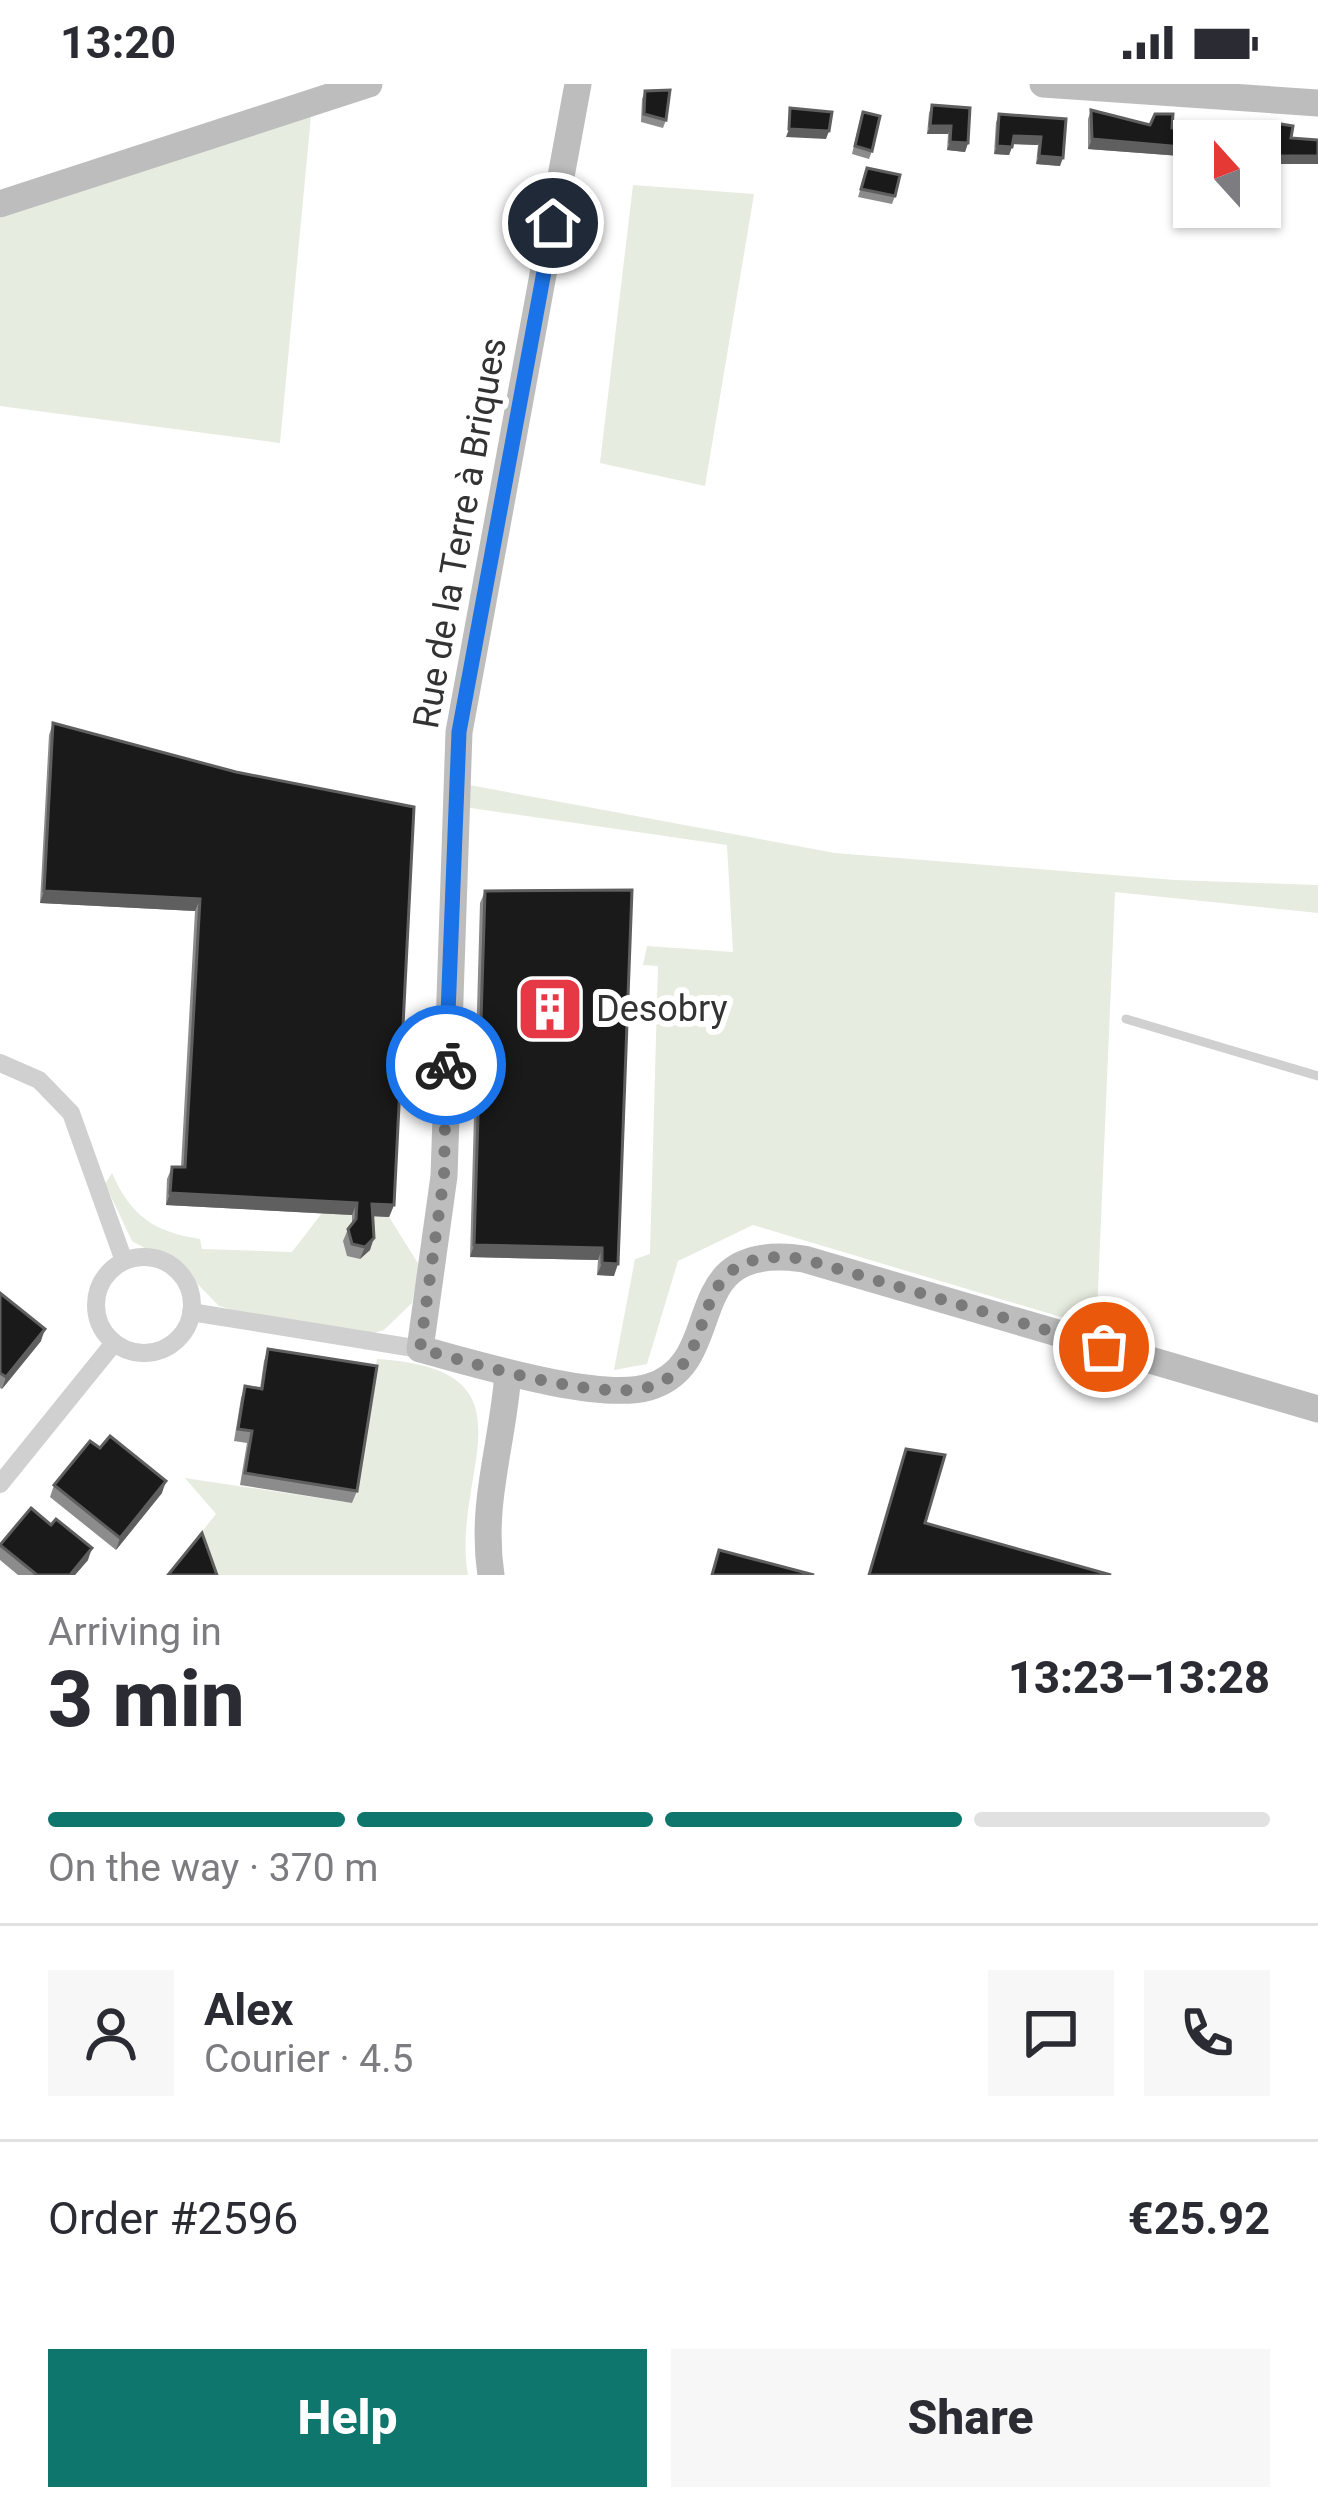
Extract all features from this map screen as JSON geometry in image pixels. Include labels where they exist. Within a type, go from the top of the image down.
[{"type":"main road","points":[[0,204],[369,84]]},
{"type":"main road","name":"Rue de la Terre à Briques","points":[[420,1349],[444,1176],[459,732],[578,84]]},
{"type":"main road","points":[[1043,84],[1318,104]]},
{"type":"main road","points":[[420,1349],[508,1372],[615,1390],[647,1388],[683,1364],[722,1279],[742,1260],[769,1254],[804,1259],[1318,1409]]},
{"type":"main road","points":[[491,1575],[485,1509],[505,1420],[508,1372]]},
{"type":"street","points":[[0,1063],[39,1080],[71,1113],[124,1261]]},
{"type":"street","points":[[124,1261],[166,1263],[187,1283],[191,1312],[179,1337],[168,1347],[140,1353],[114,1342],[98,1320],[98,1292],[124,1261]]},
{"type":"street","points":[[191,1312],[420,1349]]},
{"type":"street","points":[[0,1484],[114,1342]]},
{"type":"lane","points":[[1126,1019],[1318,1076]]},
{"type":"shaded area","points":[[311,116],[280,443],[0,406],[0,218]]},
{"type":"shaded area","points":[[633,185],[754,194],[705,486],[600,463]]},
{"type":"shaded area","points":[[464,784],[835,853],[1175,880],[1318,885],[1318,913],[1115,892],[1097,1313],[1091,1326],[753,1225],[678,1261],[647,1364],[614,1370],[635,1259],[650,1254],[658,966],[643,965],[647,946],[733,952],[727,845],[464,807]]},
{"type":"shaded area","points":[[112,1173],[127,1200],[146,1220],[200,1239],[202,1249],[292,1252],[322,1213],[352,1215],[352,1228],[368,1216],[389,1217],[419,1265],[412,1303],[384,1330],[367,1335],[259,1318],[219,1306],[183,1269],[132,1241],[105,1184]]},
{"type":"shaded area","points":[[377,1359],[428,1367],[459,1383],[474,1405],[478,1432],[466,1537],[468,1575],[209,1575],[196,1539],[216,1514],[185,1478],[352,1503]]},
{"type":"building","points":[[670,90],[666,120],[644,114],[645,91]]},
{"type":"building","points":[[932,105],[970,108],[968,143],[950,142],[951,126],[930,126]]},
{"type":"building","points":[[790,108],[832,112],[829,131],[789,129]]},
{"type":"building","points":[[1091,110],[1150,125],[1155,114],[1173,114],[1173,146],[1092,139]]},
{"type":"building","points":[[863,112],[880,116],[872,151],[855,146]]},
{"type":"building","points":[[999,114],[1066,119],[1063,158],[1039,156],[1041,137],[1014,136],[1012,147],[997,146]]},
{"type":"building","points":[[1281,124],[1293,126],[1291,138],[1318,140],[1318,156],[1281,156]]},
{"type":"building","points":[[867,168],[900,175],[895,196],[861,189]]},
{"type":"building","points":[[53,723],[236,772],[414,807],[394,1205],[372,1204],[374,1238],[365,1247],[352,1244],[348,1229],[356,1219],[357,1203],[170,1193],[172,1167],[185,1167],[200,899],[44,891]]},
{"type":"building","name":"Desobry","points":[[632,890],[618,1264],[602,1263],[602,1248],[474,1245],[485,891]]},
{"type":"building","points":[[0,1293],[45,1329],[6,1377],[0,1373]]},
{"type":"building","points":[[268,1349],[377,1366],[357,1491],[245,1473],[252,1431],[238,1429],[245,1386],[262,1389]]},
{"type":"building","points":[[110,1436],[166,1481],[120,1538],[54,1485],[90,1441],[100,1448]]},
{"type":"building","points":[[906,1449],[945,1455],[925,1523],[1111,1575],[869,1575]]},
{"type":"building","points":[[31,1508],[51,1525],[56,1519],[92,1548],[70,1575],[37,1575],[0,1545]]},
{"type":"building","points":[[202,1533],[217,1575],[168,1575]]},
{"type":"building","points":[[719,1550],[814,1575],[712,1575]]},
{"type":"way so far","points":[[446,1065],[444,1176],[420,1349],[508,1372],[615,1390],[647,1388],[683,1364],[722,1279],[742,1260],[769,1254],[804,1259],[1104,1347]]},
{"type":"place","name":"Desobry","points":[[550,1009]]},
{"type":"route","points":[[446,1065],[453,788],[459,732],[553,223]]}]
